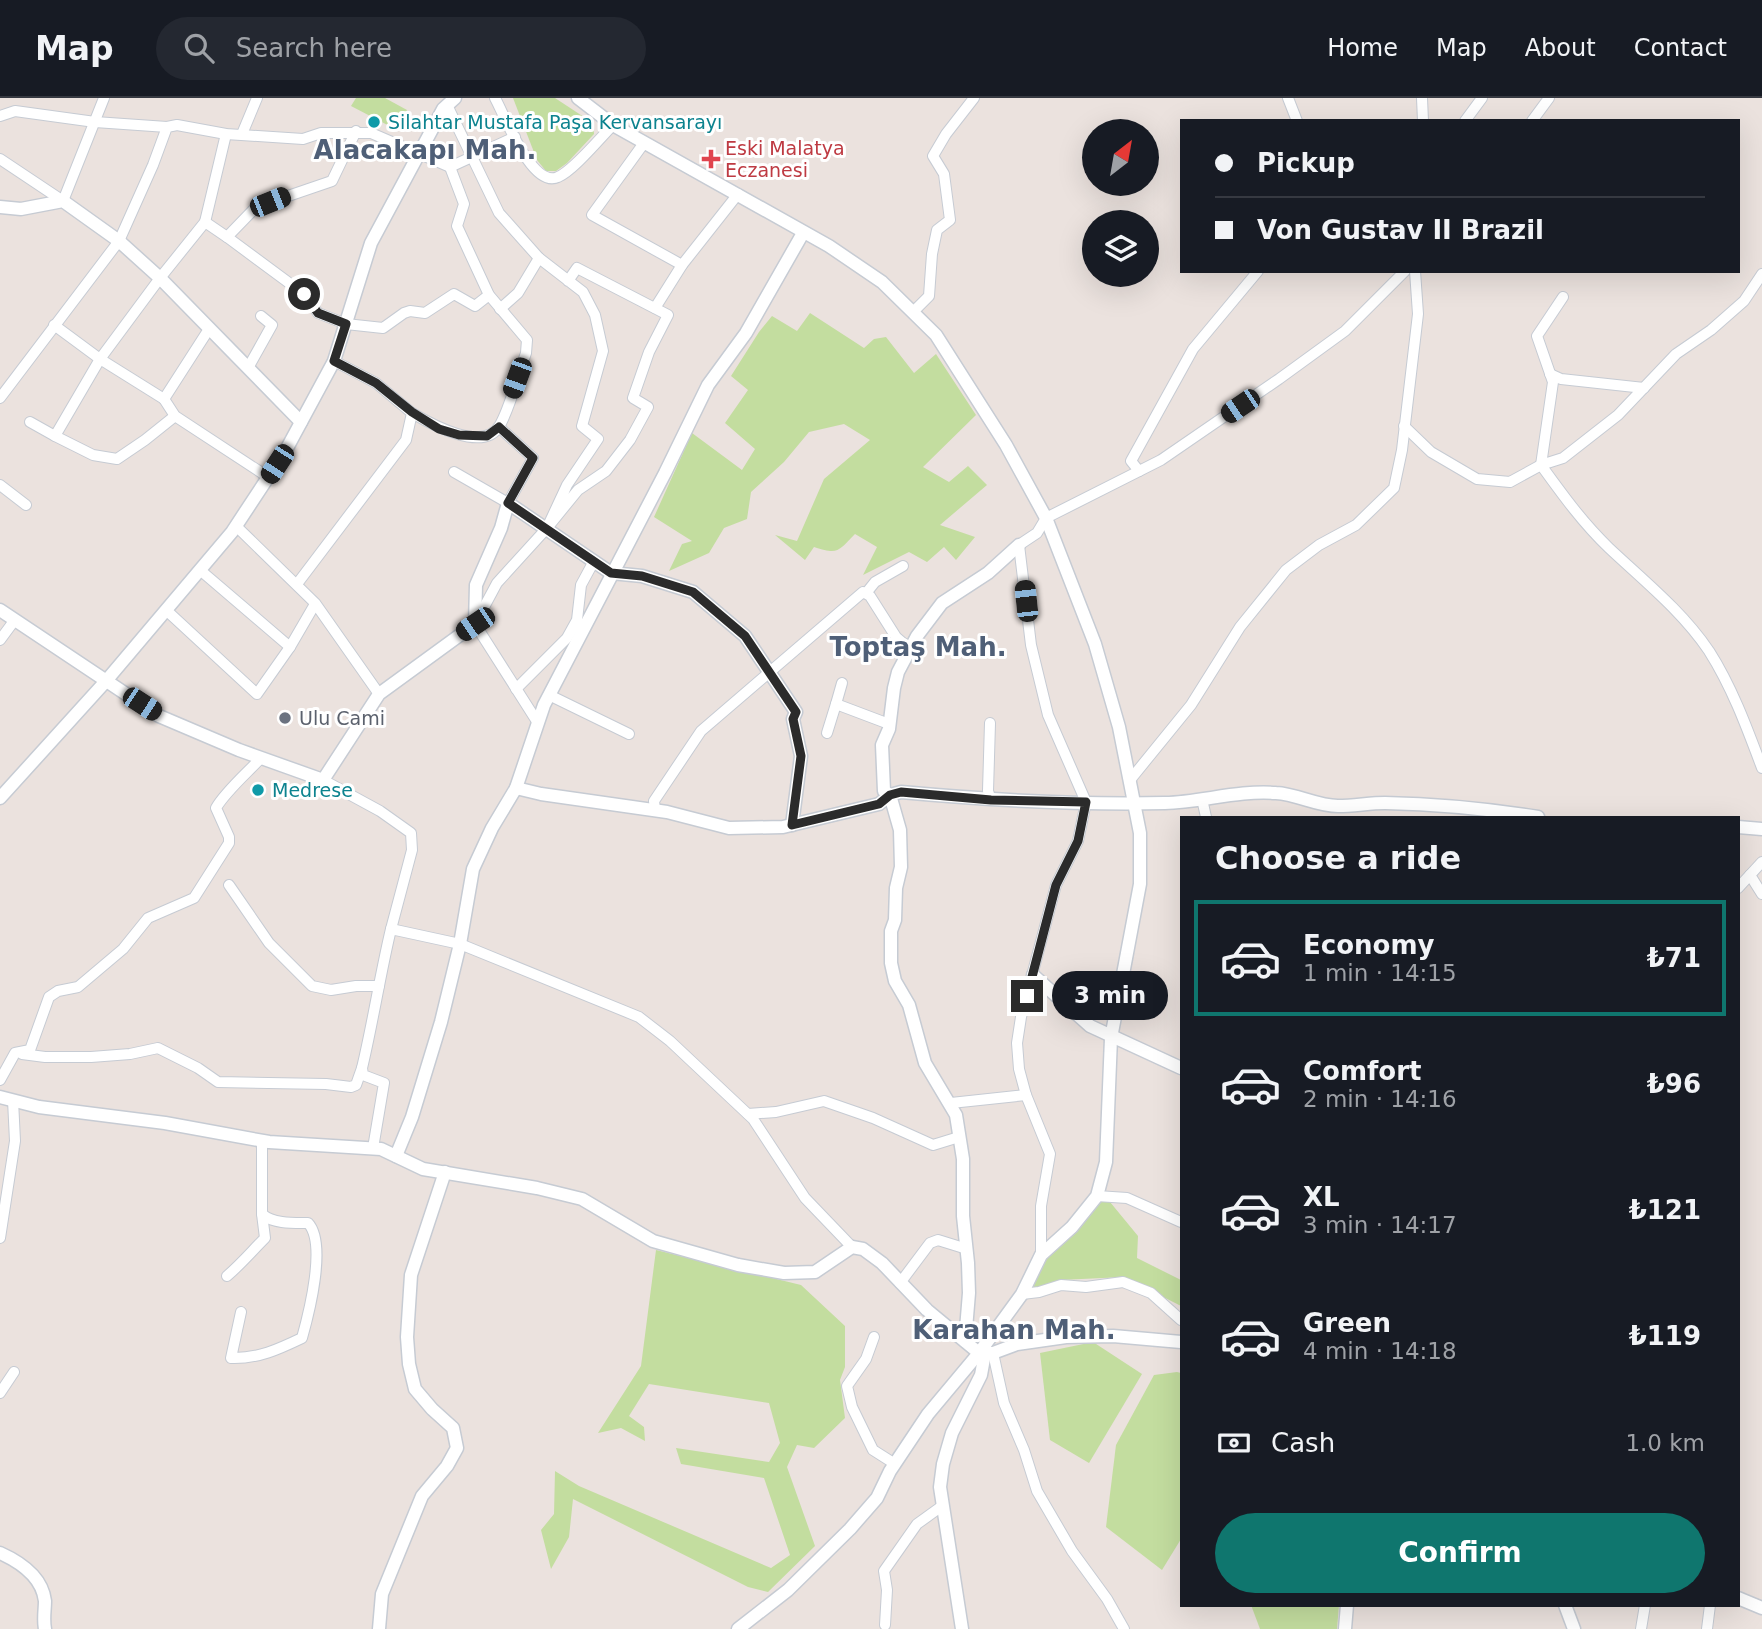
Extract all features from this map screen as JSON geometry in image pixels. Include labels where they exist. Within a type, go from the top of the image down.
[{"type":"street","points":[[63,201],[104,98]]},
{"type":"street","points":[[242,134],[257,98]]},
{"type":"street","points":[[495,98],[536,172],[544,178],[552,179],[565,173],[614,125]]},
{"type":"street","points":[[578,98],[644,143],[829,246],[883,282],[936,335],[972,390],[1046,518],[1095,643],[1119,727],[1140,833],[1140,884],[1111,1038],[1106,1162],[1097,1196],[1072,1227],[1041,1255],[1023,1294],[986,1353],[928,1414],[895,1464],[877,1498],[850,1529],[788,1590],[738,1629]]},
{"type":"street","points":[[913,312],[924,304],[929,296],[937,230],[950,220],[944,174],[933,156],[974,98]]},
{"type":"street","points":[[1288,98],[1296,119]]},
{"type":"street","points":[[1422,98],[1423,119]]},
{"type":"street","points":[[1466,119],[1482,98]]},
{"type":"street","points":[[1533,119],[1549,98]]},
{"type":"street","points":[[0,798],[166,610],[236,526],[268,477],[334,361],[371,243],[420,152],[451,102]]},
{"type":"street","points":[[451,102],[471,157],[499,213],[539,258],[583,292],[595,315],[603,351],[582,426],[598,439],[567,485],[547,528]]},
{"type":"street","points":[[0,116],[15,111],[95,122],[167,127],[177,125],[226,134],[303,139],[321,133],[356,131],[372,133],[450,167],[464,204],[457,226],[489,295],[527,340],[526,353],[499,427],[487,436],[459,435],[439,429],[412,412],[376,383],[334,361]]},
{"type":"street","points":[[0,398],[119,241],[167,127]]},
{"type":"street","points":[[227,237],[256,207],[332,181],[356,131]]},
{"type":"street","points":[[55,436],[100,359],[205,222],[226,134]]},
{"type":"street","points":[[450,167],[516,137]]},
{"type":"street","points":[[644,143],[592,215],[682,265]]},
{"type":"street","points":[[0,159],[119,241],[160,278],[301,422]]},
{"type":"street","points":[[655,308],[682,265],[738,194]]},
{"type":"street","points":[[0,207],[22,209],[63,201]]},
{"type":"street","points":[[205,222],[304,294],[318,313],[346,324],[383,328],[410,311],[425,313],[454,295],[475,306],[489,295]]},
{"type":"street","points":[[396,1156],[412,1118],[441,1022],[460,944],[473,869],[492,828],[516,788],[549,695],[708,385],[746,333],[803,233]]},
{"type":"street","points":[[500,309],[518,293],[539,258]]},
{"type":"street","points":[[323,779],[379,694],[475,624],[498,583],[578,490],[606,471],[631,440],[648,407],[633,398],[649,352],[668,315],[577,268],[568,281]]},
{"type":"street","points":[[1139,471],[1130,461],[1193,349],[1210,332],[1256,273]]},
{"type":"street","points":[[965,1342],[969,1293],[963,1216],[963,1159],[957,1115],[925,1063],[909,1006],[895,981],[891,963],[891,931],[895,920],[896,888],[901,867],[900,830],[890,795],[884,791],[881,760],[898,672],[925,623],[942,603],[988,573],[997,562],[1038,533],[1046,518],[1161,460],[1345,331],[1403,273]]},
{"type":"street","points":[[1130,780],[1191,705],[1240,626],[1286,570],[1319,545],[1356,525],[1394,488],[1402,450],[1418,314],[1415,273]]},
{"type":"street","points":[[1404,426],[1431,452],[1477,479],[1510,482],[1541,465],[1563,458],[1618,415],[1676,354],[1711,330],[1744,301],[1762,274]]},
{"type":"street","points":[[1563,297],[1537,336],[1553,382],[1541,465],[1578,516],[1640,575],[1709,651],[1738,707],[1762,768]]},
{"type":"street","points":[[248,368],[272,325],[261,316]]},
{"type":"street","points":[[54,325],[100,359],[164,400],[176,416],[268,477]]},
{"type":"street","points":[[164,400],[209,329]]},
{"type":"street","points":[[1550,374],[1561,379],[1644,388]]},
{"type":"street","points":[[297,584],[406,440],[412,412]]},
{"type":"street","points":[[30,422],[93,455],[117,459],[176,416]]},
{"type":"street","points":[[499,427],[533,458],[508,503],[477,585],[475,624],[538,723]]},
{"type":"street","points":[[454,472],[547,528],[611,573],[642,576],[693,592],[745,636],[796,712],[793,719],[801,756],[792,825]]},
{"type":"street","points":[[0,485],[26,505]]},
{"type":"street","points":[[236,526],[315,604],[379,694]]},
{"type":"street","points":[[1019,545],[1031,645],[1048,715],[1086,802],[1078,841],[1056,885],[1021,1017],[1017,1044],[1019,1069],[1026,1095],[1050,1154],[1041,1206],[1041,1255]]},
{"type":"street","points":[[516,689],[567,638],[577,620],[581,585],[594,561]]},
{"type":"street","points":[[655,810],[654,802],[701,731],[863,592],[867,592],[875,582],[903,566]]},
{"type":"street","points":[[200,569],[290,647]]},
{"type":"street","points":[[867,592],[896,638],[910,649]]},
{"type":"street","points":[[166,610],[257,694],[290,647],[315,604]]},
{"type":"street","points":[[0,610],[159,716],[261,758],[323,779],[380,811],[411,833],[412,850],[391,929],[377,1002],[356,1085],[351,1087],[218,1082],[198,1068],[158,1048],[130,1054],[90,1057],[46,1057],[15,1053]]},
{"type":"street","points":[[0,640],[14,621]]},
{"type":"street","points":[[827,733],[842,683]]},
{"type":"street","points":[[549,695],[629,734]]},
{"type":"street","points":[[836,704],[889,724]]},
{"type":"street","points":[[990,723],[988,791],[991,800]]},
{"type":"street","points":[[0,1080],[15,1053],[30,1050],[49,997],[58,991],[78,987],[123,949],[148,918],[194,898],[229,843],[216,808],[222,798],[261,758]]},
{"type":"street","points":[[516,788],[655,810],[729,828],[783,827],[879,804],[890,795],[901,792],[991,800],[1135,804],[1173,803],[1246,793],[1278,793],[1335,806],[1381,803],[1429,805],[1529,816]]},
{"type":"street","points":[[1202,799],[1206,816]]},
{"type":"street","points":[[1740,827],[1762,829]]},
{"type":"street","points":[[1740,886],[1762,862]]},
{"type":"street","points":[[1750,875],[1762,894]]},
{"type":"street","points":[[229,885],[269,943],[312,986],[331,990],[379,986]]},
{"type":"street","points":[[391,929],[460,944],[639,1017],[670,1041],[748,1114],[805,1198],[852,1247],[863,1249],[882,1263],[927,1310],[965,1342],[986,1353],[1037,1491],[1072,1551],[1107,1599],[1124,1629]]},
{"type":"street","points":[[1033,975],[1090,1026],[1180,1068]]},
{"type":"street","points":[[362,1068],[363,1075],[384,1083],[373,1149]]},
{"type":"street","points":[[951,1103],[1026,1095]]},
{"type":"street","points":[[0,1097],[39,1107],[165,1123],[262,1141],[381,1149],[423,1169],[537,1188],[582,1199],[653,1241],[738,1265],[784,1273],[815,1272],[852,1247]]},
{"type":"street","points":[[0,1238],[15,1140],[13,1100]]},
{"type":"street","points":[[748,1114],[776,1112],[824,1101],[873,1118],[933,1144],[959,1137]]},
{"type":"street","points":[[227,1276],[265,1238],[262,1214],[262,1141]]},
{"type":"street","points":[[379,1629],[382,1594],[422,1496],[447,1466],[457,1448],[453,1428],[415,1389],[409,1364],[407,1337],[411,1275],[445,1172]]},
{"type":"street","points":[[1097,1196],[1127,1198],[1180,1222]]},
{"type":"street","points":[[241,1312],[231,1358],[268,1354],[302,1338],[316,1259],[314,1229],[308,1223],[266,1218],[262,1214]]},
{"type":"street","points":[[900,1283],[930,1242],[938,1240],[967,1249]]},
{"type":"street","points":[[1023,1294],[1061,1285],[1086,1287],[1123,1282],[1151,1293],[1180,1319]]},
{"type":"street","points":[[986,1353],[1017,1344],[1066,1337],[1113,1336],[1180,1342]]},
{"type":"street","points":[[874,1338],[866,1359],[847,1386],[852,1408],[873,1450],[895,1464]]},
{"type":"street","points":[[962,1629],[940,1488],[947,1448],[959,1416],[981,1375],[986,1353]]},
{"type":"street","points":[[0,1393],[14,1372]]},
{"type":"street","points":[[885,1625],[887,1590],[884,1571],[917,1524],[942,1506]]},
{"type":"street","points":[[0,1553],[15,1560],[34,1575],[45,1599],[45,1629]]},
{"type":"street","points":[[1740,1599],[1762,1608]]},
{"type":"street","points":[[1345,1629],[1347,1607]]},
{"type":"street","points":[[1566,1607],[1574,1629]]},
{"type":"street","points":[[1641,1629],[1645,1607]]},
{"type":"street","points":[[1707,1629],[1710,1607]]},
{"type":"green space","points":[[356,98],[385,98],[407,110],[397,130],[351,106]]},
{"type":"green space","points":[[513,98],[555,98],[593,123],[594,134],[567,163],[556,171],[546,171],[537,160]]},
{"type":"green space","points":[[810,313],[864,348],[874,339],[886,337],[914,373],[936,354],[976,415],[923,467],[949,482],[968,466],[987,485],[940,525],[975,537],[956,560],[944,547],[927,562],[909,552],[863,575],[877,547],[855,534],[838,550],[829,551],[814,547],[805,560],[775,535],[797,541],[824,479],[870,440],[844,424],[809,432],[784,462],[751,492],[747,519],[724,528],[709,553],[669,571],[682,544],[692,541],[654,517],[692,433],[742,470],[755,449],[725,423],[748,390],[731,376],[772,316],[797,331]]},
{"type":"green space","points":[[1097,1196],[1110,1202],[1138,1236],[1137,1258],[1180,1280],[1180,1305],[1124,1277],[1060,1280],[1028,1294],[1041,1255]]},
{"type":"green space","points":[[656,1250],[801,1285],[845,1326],[845,1367],[840,1380],[845,1418],[814,1448],[797,1445],[787,1467],[815,1546],[768,1592],[748,1587],[573,1499],[569,1537],[551,1569],[541,1530],[554,1514],[555,1471],[579,1486],[771,1568],[790,1555],[764,1478],[681,1464],[676,1448],[769,1462],[780,1443],[769,1403],[649,1384],[629,1416],[644,1427],[645,1441],[621,1428],[598,1433],[641,1366]]},
{"type":"green space","points":[[1093,1342],[1142,1374],[1089,1463],[1050,1440],[1040,1353]]},
{"type":"green space","points":[[1180,1373],[1180,1541],[1162,1570],[1106,1527],[1116,1445],[1154,1375]]},
{"type":"green space","points":[[1252,1607],[1339,1607],[1337,1629],[1260,1629]]},
{"type":"place","name":"Silahtar Mustafa Paşa Kervansarayı","points":[[374,122]]},
{"type":"place","name":"Eski Malatya Eczanesi","points":[[711,159]]},
{"type":"place","name":"Ulu Cami","points":[[285,718]]},
{"type":"place","name":"Medrese","points":[[258,790]]},
{"type":"district","name":"Alacakapı Mah.","points":[[425,150]]},
{"type":"district","name":"Toptaş Mah.","points":[[918,647]]},
{"type":"district","name":"Karahan Mah.","points":[[1014,1330]]},
{"type":"route","points":[[304,294],[318,313],[346,324],[334,361],[376,383],[412,412],[439,429],[459,435],[487,436],[499,427],[533,458],[508,503],[611,573],[642,576],[693,592],[745,636],[796,712],[793,719],[801,756],[792,825],[879,804],[890,795],[901,792],[991,800],[1086,802],[1078,841],[1056,885],[1027,996]]}]
